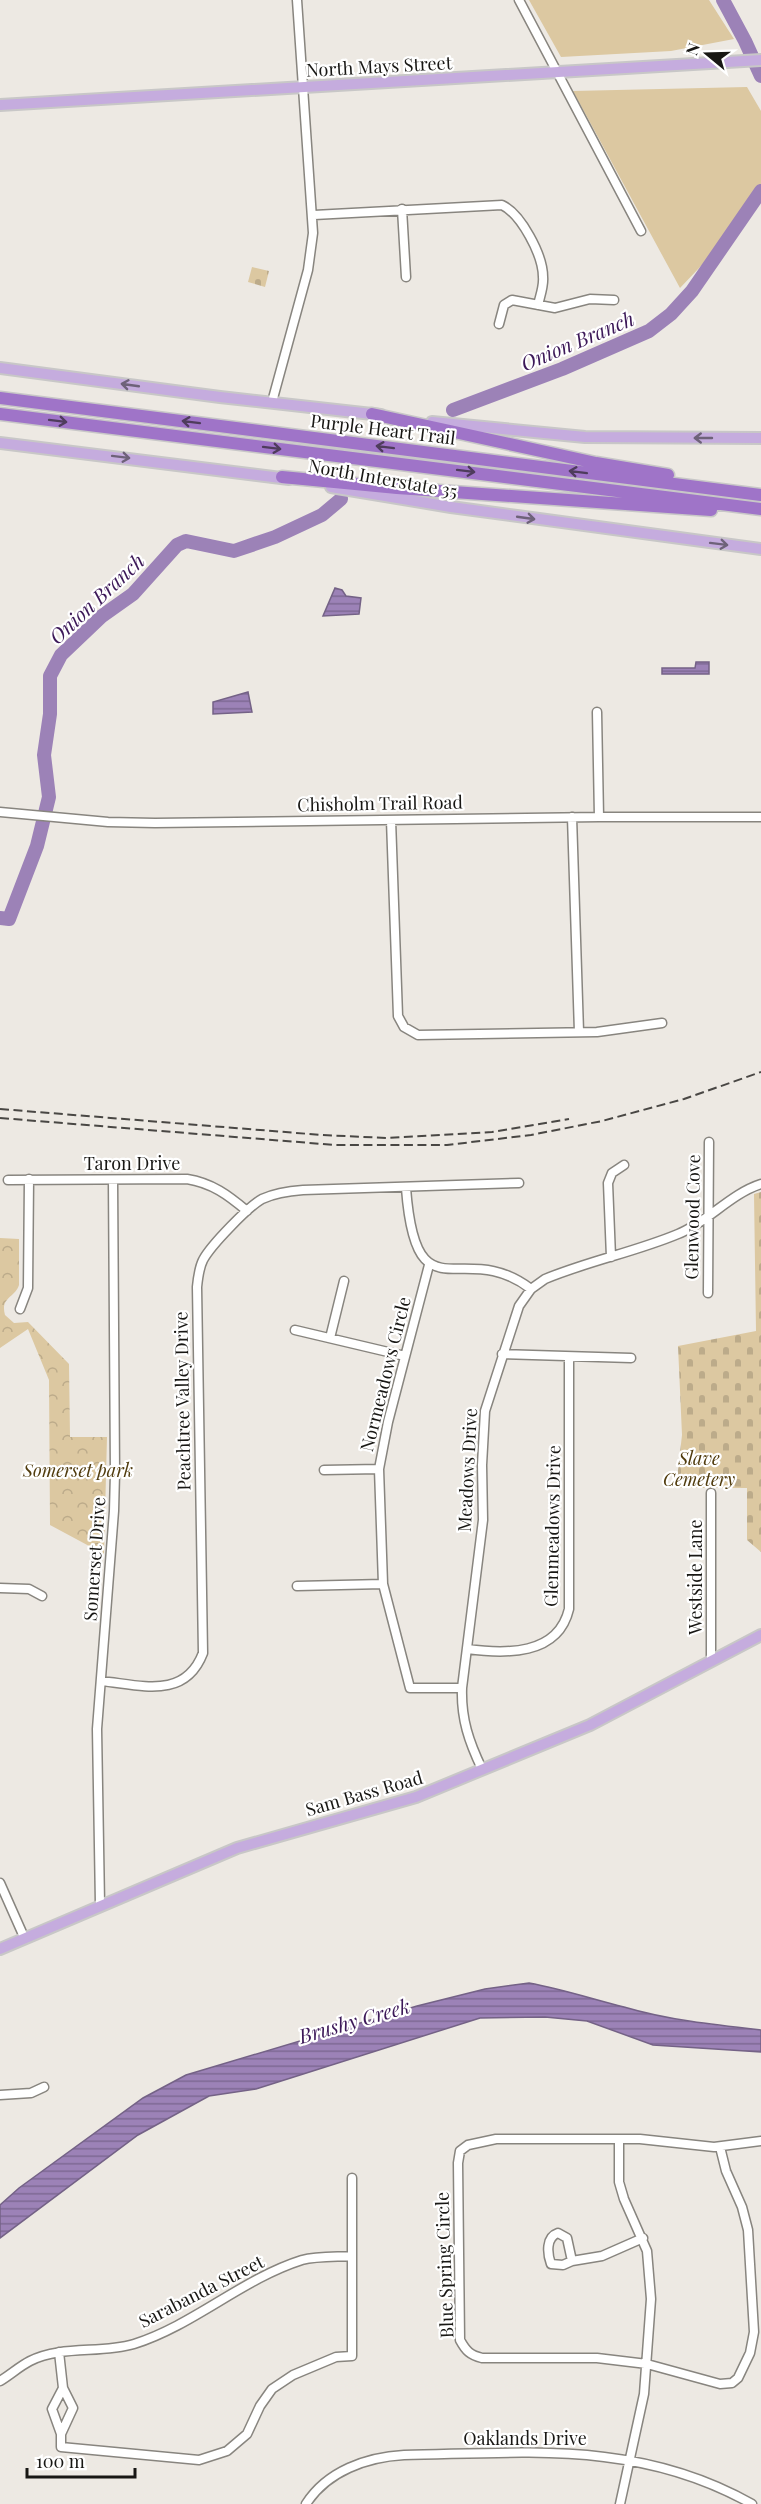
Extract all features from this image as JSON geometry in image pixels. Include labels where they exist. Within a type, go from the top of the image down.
[{"type":"highway","name":"Purple Heart Trail","points":[[0,398],[761,495]]},
{"type":"highway","name":"Purple Heart Trail","points":[[0,414],[761,508]]},
{"type":"highway","points":[[372,414],[596,463],[670,476],[761,487]]},
{"type":"highway","points":[[282,477],[398,488],[698,509],[761,517]]},
{"type":"main road","name":"North Mays Street","points":[[0,105],[761,60]]},
{"type":"main road","points":[[0,368],[466,426],[585,436],[761,438]]},
{"type":"main road","name":"North Interstate 35","points":[[0,443],[282,477],[451,507],[761,549]]},
{"type":"main road","name":"Sam Bass Road","points":[[0,1948],[237,1848],[399,1803],[590,1725],[761,1635]]},
{"type":"street","points":[[272,402],[308,270],[314,215],[297,0]]},
{"type":"street","points":[[519,0],[641,231]]},
{"type":"street","points":[[314,215],[494,204],[509,208],[519,218],[542,265],[543,280],[538,305]]},
{"type":"street","points":[[402,209],[406,277]]},
{"type":"street","points":[[499,324],[504,305],[512,300],[555,308],[590,299],[614,300]]},
{"type":"street","points":[[597,712],[599,816]]},
{"type":"street","name":"Chisholm Trail Road","points":[[0,812],[108,822],[599,816],[761,817]]},
{"type":"street","points":[[572,817],[579,1032]]},
{"type":"street","points":[[391,820],[398,1016],[404,1027],[418,1035],[579,1032],[618,1030],[662,1023]]},
{"type":"street","name":"Glenwood Cove","points":[[708,1293],[709,1142]]},
{"type":"street","points":[[611,1257],[608,1183],[612,1173],[624,1165]]},
{"type":"street","points":[[20,1309],[28,1288],[30,1179]]},
{"type":"street","name":"Taron Drive","points":[[8,1180],[187,1179],[221,1190],[247,1210]]},
{"type":"street","name":"Somerset Drive","points":[[100,1904],[97,1729],[115,1502],[113,1180]]},
{"type":"street","name":"Peachtree Valley Drive","points":[[101,1680],[164,1686],[175,1684],[191,1675],[203,1653],[198,1276],[209,1251],[247,1210],[264,1198],[287,1191],[519,1183]]},
{"type":"street","points":[[406,1188],[413,1238],[422,1257],[429,1265],[442,1269],[493,1270],[513,1276],[531,1289],[551,1277],[677,1235],[708,1218],[742,1193],[761,1184]]},
{"type":"street","name":"Normeadows Circle","points":[[429,1265],[378,1469],[383,1584],[410,1688],[462,1688]]},
{"type":"street","points":[[330,1338],[344,1281]]},
{"type":"street","name":"Meadows Drive","points":[[482,1769],[465,1732],[461,1707],[483,1520],[483,1423],[488,1399],[519,1306],[531,1289]]},
{"type":"street","points":[[295,1330],[405,1356]]},
{"type":"street","points":[[502,1354],[631,1358]]},
{"type":"street","name":"Glenmeadows Drive","points":[[467,1648],[496,1653],[515,1652],[546,1641],[565,1622],[569,1609],[569,1357]]},
{"type":"street","points":[[324,1470],[378,1469]]},
{"type":"street","name":"Westside Lane","points":[[711,1493],[711,1660]]},
{"type":"street","points":[[297,1586],[383,1584]]},
{"type":"street","points":[[0,1588],[29,1589],[42,1596]]},
{"type":"street","points":[[0,1882],[24,1937]]},
{"type":"street","points":[[0,2095],[31,2093],[44,2087]]},
{"type":"street","name":"Blue Spring Circle","points":[[496,2139],[667,2140],[720,2147],[726,2171],[742,2207],[748,2230],[754,2332],[750,2353],[741,2375],[732,2383],[726,2384],[647,2364],[573,2356],[482,2358],[472,2356],[466,2350],[460,2340],[458,2163],[460,2151],[468,2145],[496,2139]]},
{"type":"street","points":[[619,2139],[619,2182],[624,2199],[643,2238],[649,2260],[651,2299],[647,2364],[641,2406],[620,2504]]},
{"type":"street","points":[[720,2147],[761,2141]]},
{"type":"street","points":[[59,2352],[63,2388],[71,2400],[73,2411],[61,2434],[61,2447],[199,2460],[227,2451],[247,2434],[260,2406],[272,2389],[293,2375],[336,2357],[352,2356],[352,2178]]},
{"type":"street","points":[[572,2261],[602,2256],[643,2238]]},
{"type":"street","name":"Sarabanda Street","points":[[0,2381],[31,2361],[59,2352],[98,2351],[134,2343],[190,2318],[255,2280],[304,2260],[352,2256]]},
{"type":"street","points":[[61,2434],[54,2421],[52,2409],[63,2388]]},
{"type":"street","name":"Oaklands Drive","points":[[306,2504],[319,2489],[339,2473],[363,2462],[393,2455],[575,2453],[629,2460],[693,2477],[752,2504]]},
{"type":"green space","points":[[529,0],[709,0],[734,39],[671,51],[561,57]]},
{"type":"green space","points":[[747,87],[761,111],[761,190],[719,247],[680,288],[573,91]]},
{"type":"green space","points":[[252,267],[269,271],[265,287],[248,282]]},
{"type":"green space","name":"Slave Cemetery","points":[[761,1192],[761,1552],[747,1540],[747,1488],[676,1488],[682,1435],[678,1346],[756,1331],[754,1194]]},
{"type":"green space","name":"Somerset park","points":[[0,1238],[19,1239],[19,1285],[6,1301],[5,1315],[14,1323],[28,1322],[69,1364],[70,1437],[107,1437],[104,1554],[50,1525],[49,1380],[28,1329],[0,1348]]},
{"type":"shaded area","points":[[335,588],[342,590],[346,596],[361,598],[359,614],[323,616]]},
{"type":"shaded area","points":[[696,662],[709,662],[709,674],[662,674],[662,668],[695,668]]},
{"type":"shaded area","points":[[248,692],[252,712],[213,714],[213,702]]},
{"type":"shaded area","points":[[529,1983],[675,2019],[761,2030],[761,2052],[653,2045],[587,2021],[545,2017],[480,2018],[256,2089],[209,2096],[138,2135],[0,2238],[0,2205],[19,2188],[143,2098],[186,2075],[417,2006],[485,1989]]},
{"type":"waterway","name":"Onion Branch","points":[[723,0],[761,76]]},
{"type":"waterway","name":"Onion Branch","points":[[453,410],[562,369],[649,331],[671,314],[692,291],[761,191]]},
{"type":"waterway","name":"Onion Branch","points":[[0,918],[9,919],[37,846],[49,797],[44,755],[50,714],[50,676],[61,655],[102,616],[133,594],[177,545],[186,541],[234,551],[275,537],[322,515],[341,499]]},
{"type":"railway","points":[[0,1118],[335,1145],[447,1145],[531,1135],[602,1121],[684,1099],[761,1072]]},
{"type":"railway","points":[[0,1109],[322,1135],[387,1138],[492,1132],[569,1119]]},
{"type":"water label","name":"Brushy Creek","points":[[354,2020]]}]
